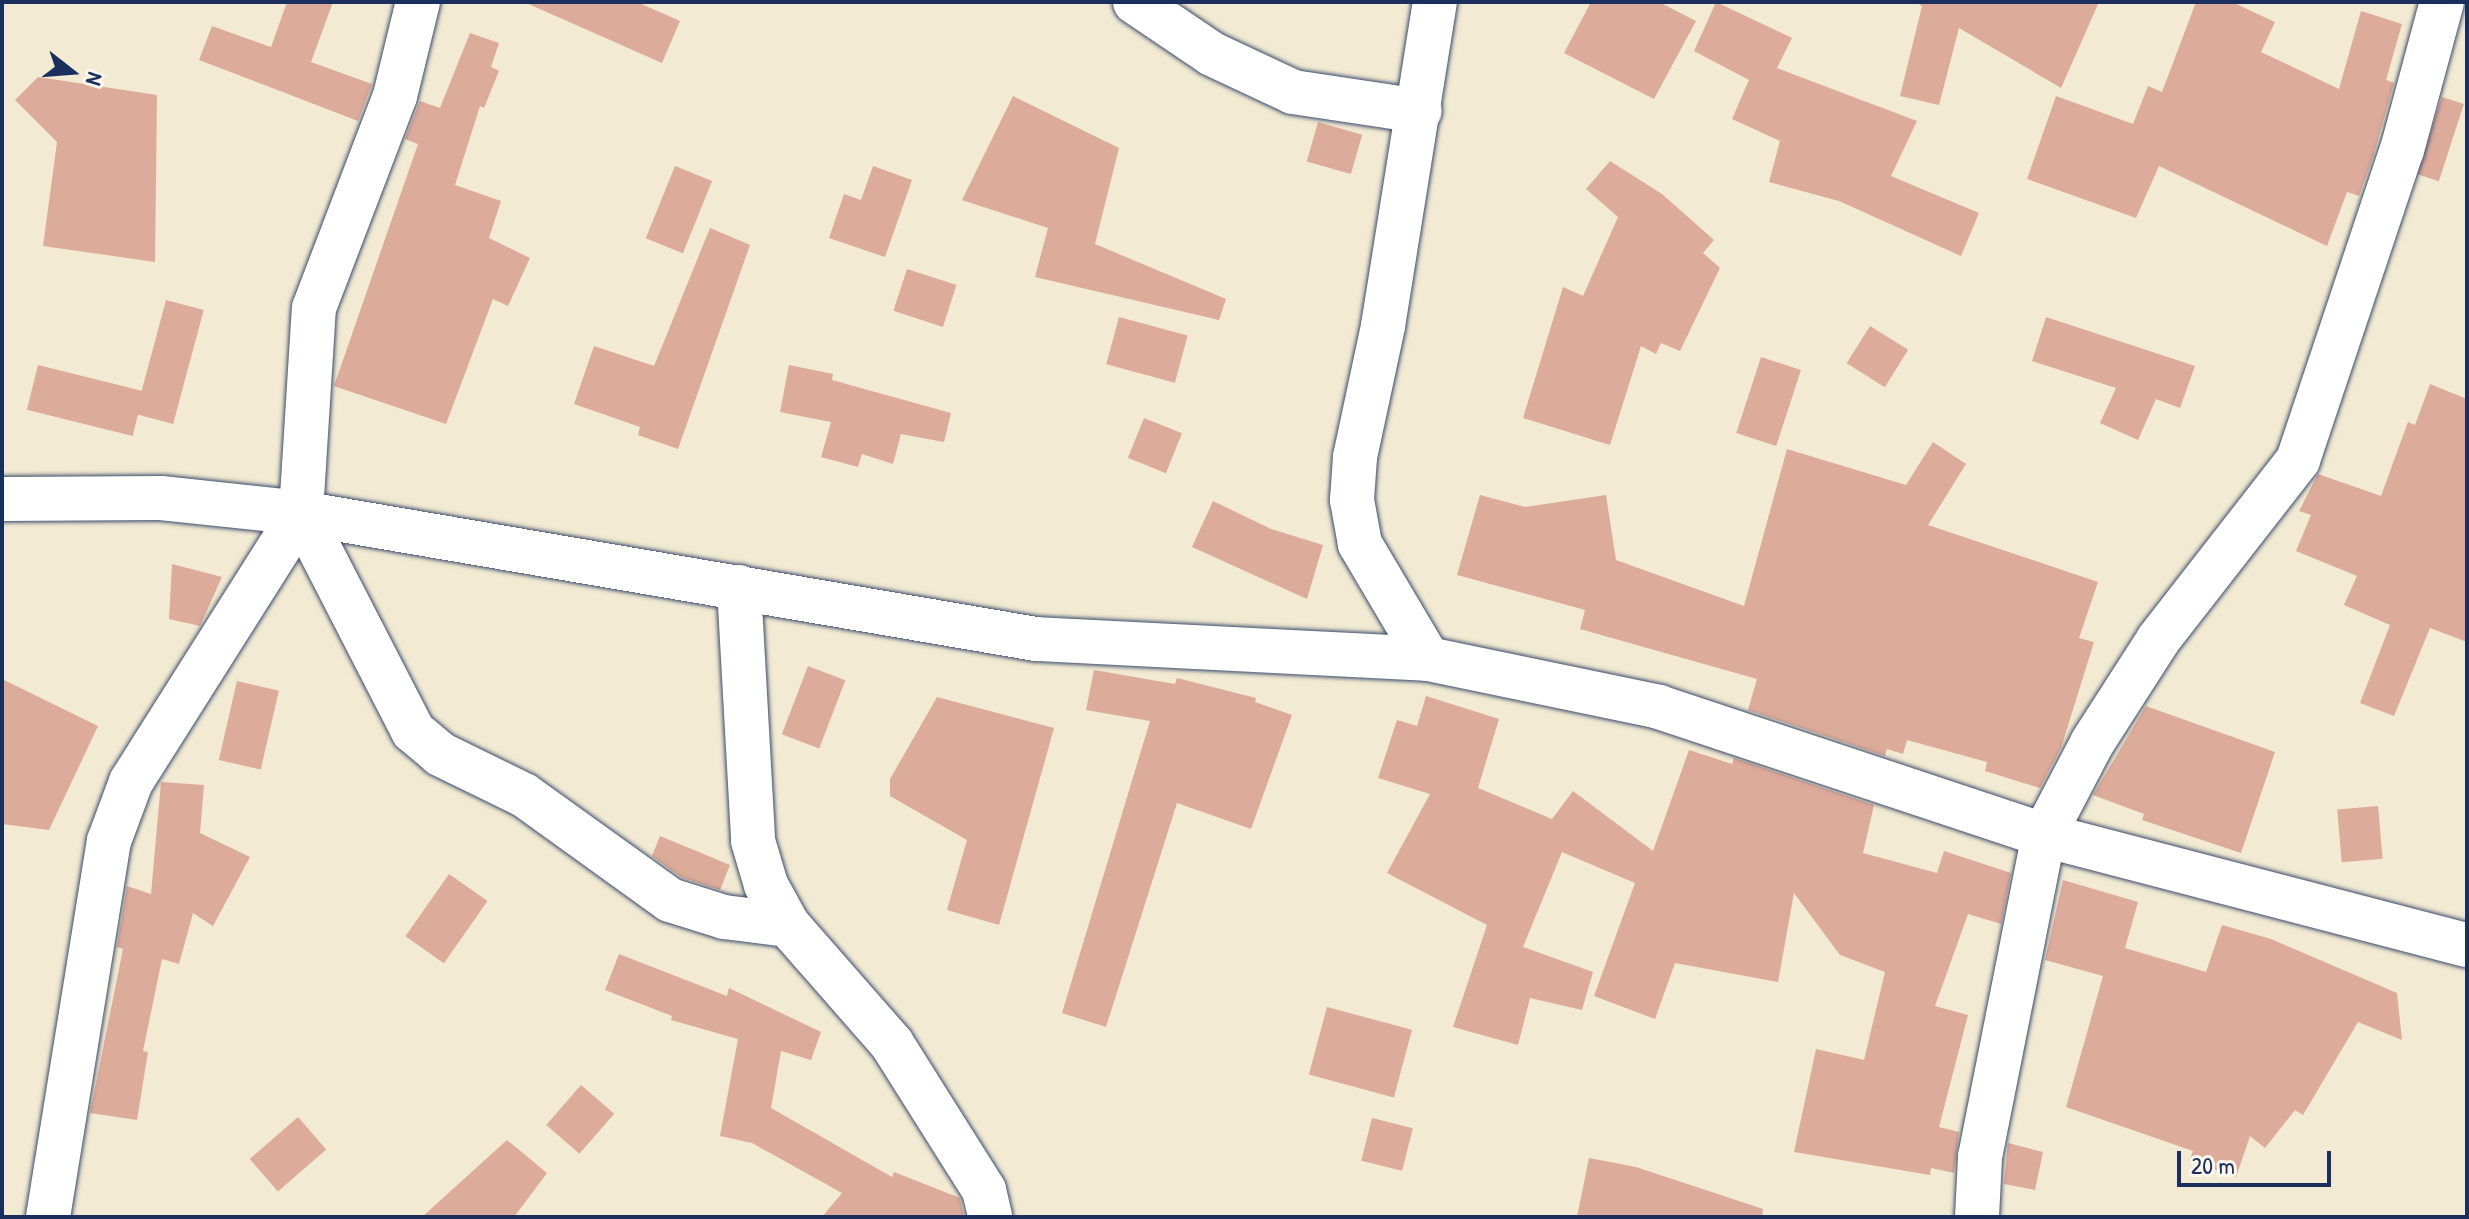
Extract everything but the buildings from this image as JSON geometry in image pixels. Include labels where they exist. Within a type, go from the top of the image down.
[{"type":"street","points":[[48,1217],[109,841],[131,782],[301,513],[314,308],[395,96],[418,2]]},
{"type":"street","points":[[1135,2],[1212,54],[1293,92],[1420,111]]},
{"type":"street","points":[[1428,659],[1360,544],[1352,500],[1355,457],[1420,111],[1435,2]]},
{"type":"street","points":[[1977,1217],[1980,1157],[2044,835],[2092,743],[2158,640],[2298,460],[2402,150],[2442,2]]},
{"type":"street","points":[[2,499],[161,498],[301,513],[1036,639],[1428,659],[1659,707],[2044,835],[2467,945]]},
{"type":"street","points":[[301,513],[413,731],[440,754],[524,795],[670,900],[724,917],[788,925]]},
{"type":"street","points":[[739,587],[753,841],[766,885],[788,925],[892,1044],[984,1190],[990,1217]]}]
